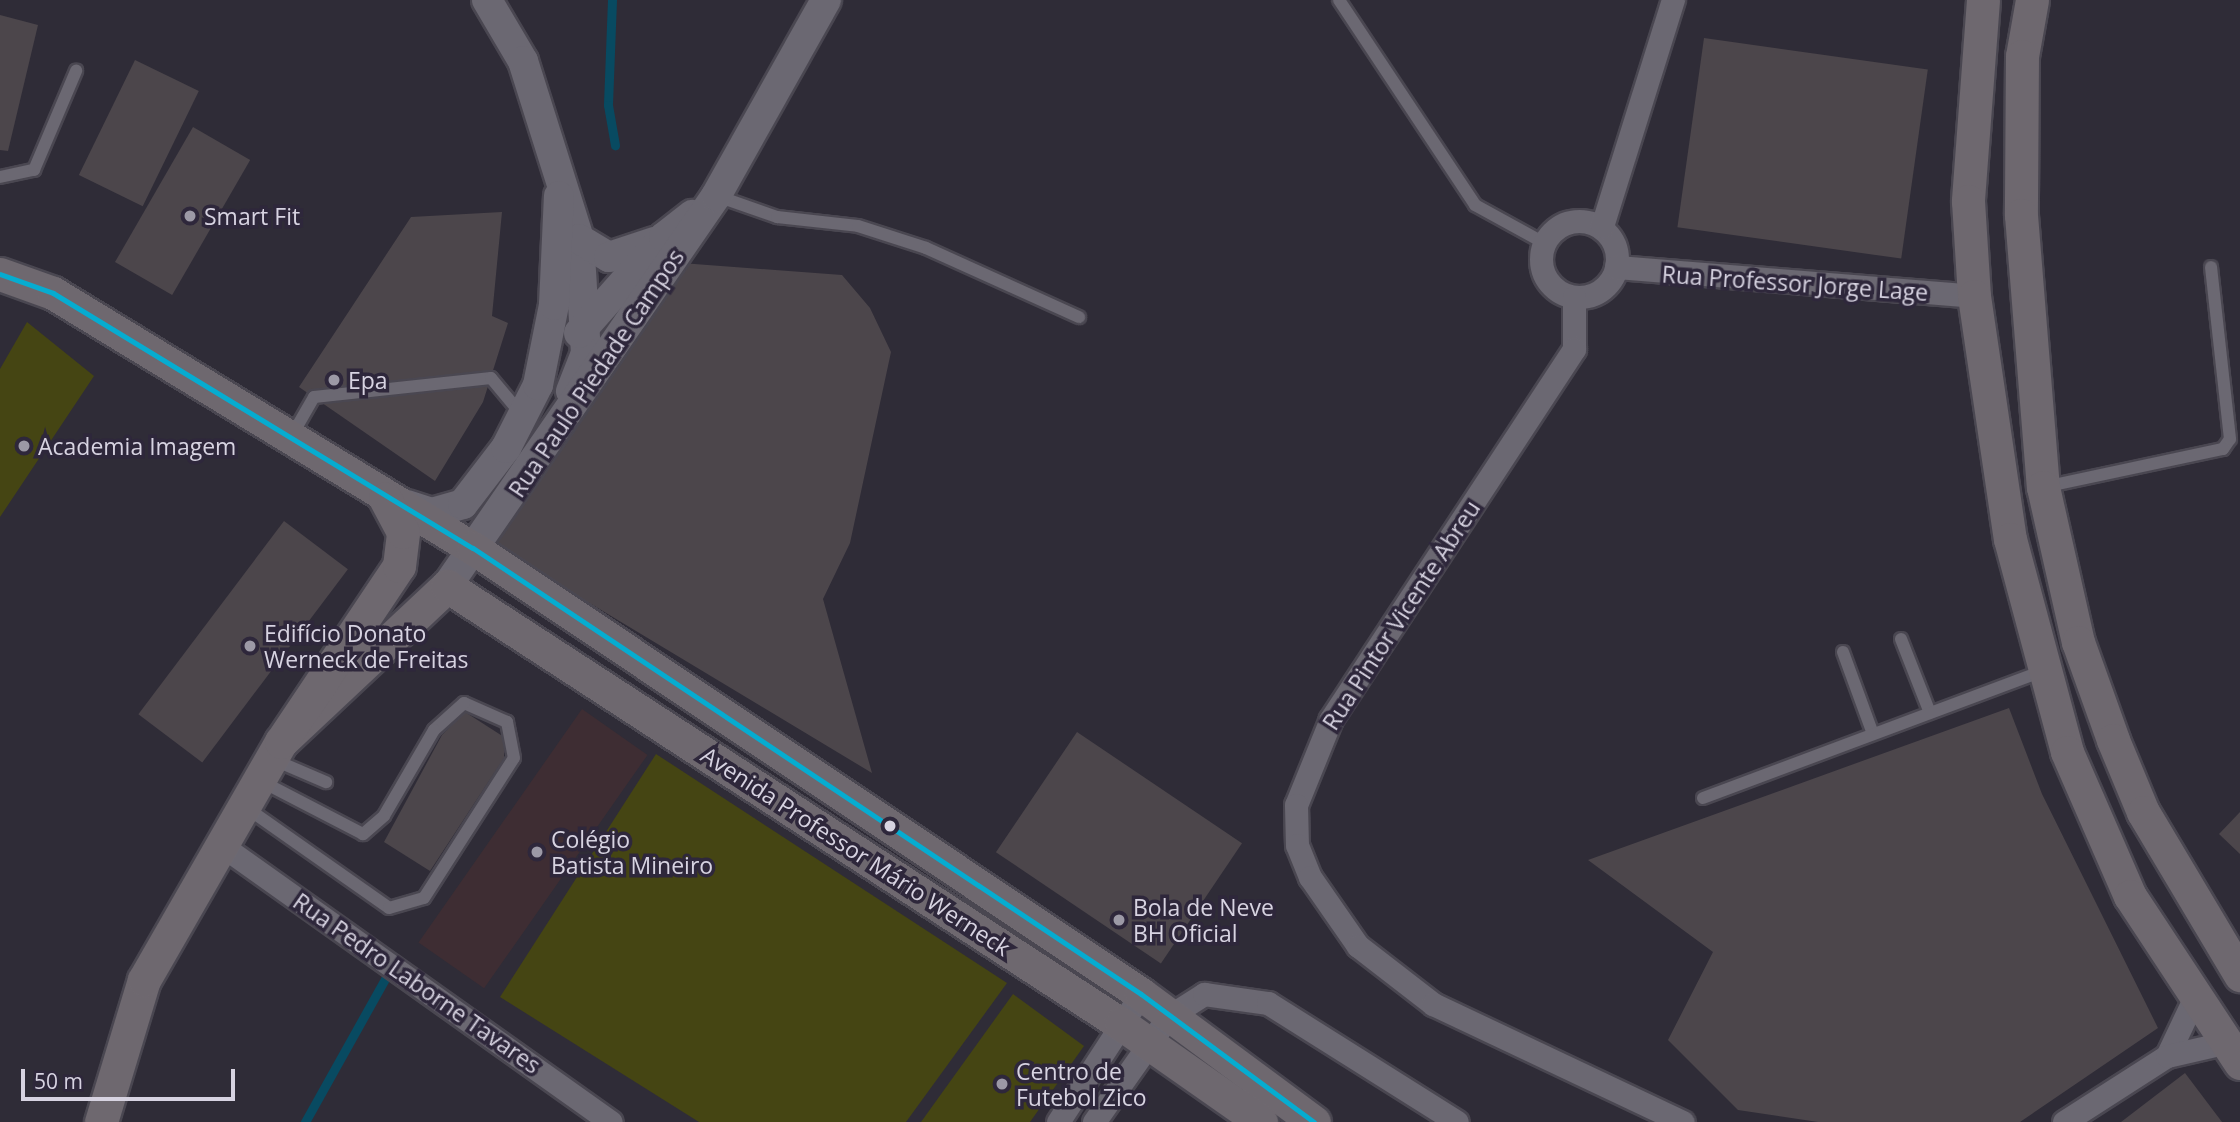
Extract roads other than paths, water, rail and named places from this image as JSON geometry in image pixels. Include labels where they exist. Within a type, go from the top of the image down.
[{"type":"main road","points":[[1983,0],[1968,201],[1974,296],[2010,539],[2067,752],[2130,896],[2194,999],[2235,1048]]},
{"type":"main road","points":[[2032,0],[2019,139],[2043,487],[2078,642],[2113,740],[2143,812],[2240,975]]},
{"type":"main road","name":"Avenida Professor Mário Werneck","points":[[0,274],[53,293],[289,440],[473,548],[1141,995],[1314,1122]]},
{"type":"main road","points":[[1974,296],[2033,371]]},
{"type":"main road","points":[[101,1122],[144,980],[264,772],[399,566],[403,532],[385,498]]},
{"type":"main road","points":[[264,772],[447,586]]},
{"type":"main road","name":"Avenida Professor Mário Werneck","points":[[447,586],[1134,1033],[1261,1122]]},
{"type":"main road","points":[[2194,999],[2212,931]]},
{"type":"street","points":[[487,0],[523,61],[579,239],[587,323],[586,353],[551,443]]},
{"type":"street","name":"Rua Paulo Piedade Campos","points":[[447,586],[551,443],[716,196],[826,0]]},
{"type":"street","points":[[1602,226],[1574,220],[1544,243],[1547,279],[1574,297],[1600,290],[1616,267],[1617,252],[1602,226],[1673,0]]},
{"type":"street","points":[[385,498],[432,513],[463,504],[522,415],[538,385],[554,305],[560,178]]},
{"type":"street","name":"Rua Paulo Piedade Campos","points":[[538,385],[587,323],[664,237],[716,196]]},
{"type":"street","points":[[579,239],[609,257],[664,237]]},
{"type":"street","name":"Rua Professor Jorge Lage","points":[[1616,267],[1974,296]]},
{"type":"street","name":"Rua Pintor Vicente Abreu","points":[[1574,297],[1574,349],[1331,719],[1296,805],[1297,845],[1310,877],[1358,946],[1433,1004],[1684,1122]]},
{"type":"street","name":"Rua Pedro Laborne Tavares","points":[[221,845],[611,1122]]},
{"type":"street","points":[[1058,1122],[1134,1033],[1168,1017],[1204,994],[1268,1003],[1457,1122]]},
{"type":"street","points":[[1094,1122],[1134,1033],[1141,995]]},
{"type":"street","points":[[2167,1056],[2194,999]]},
{"type":"street","points":[[2064,1122],[2167,1056],[2235,1048]]},
{"type":"lane","points":[[1339,0],[1475,205],[1544,243]]},
{"type":"lane","points":[[0,177],[34,170],[76,71]]},
{"type":"lane","points":[[716,196],[777,217],[858,226],[926,248],[1079,317]]},
{"type":"lane","points":[[2043,487],[2224,449],[2230,439],[2211,267]]},
{"type":"lane","points":[[289,440],[314,397],[491,378],[522,415]]},
{"type":"lane","points":[[1901,639],[1930,713]]},
{"type":"lane","points":[[1843,652],[1873,734]]},
{"type":"lane","points":[[1703,798],[2045,670]]},
{"type":"lane","points":[[464,703],[507,722],[514,758],[424,898],[389,908],[264,772],[363,834],[384,816],[434,730],[464,703]]},
{"type":"lane","points":[[264,772],[326,782]]},
{"type":"waterway","points":[[612,0],[608,105],[615,145]]},
{"type":"waterway","points":[[305,1122],[387,975]]},
{"type":"place","name":"Smart Fit","points":[[190,216]]},
{"type":"place","name":"Epa","points":[[334,380]]},
{"type":"place","name":"Academia Imagem","points":[[24,446]]},
{"type":"place","name":"Edifício Donato Werneck de Freitas","points":[[250,646]]},
{"type":"place","name":"Colégio Batista Mineiro","points":[[537,852]]},
{"type":"place","name":"Bola de Neve BH Oficial","points":[[1119,920]]},
{"type":"place","name":"Centro de Futebol Zico","points":[[1002,1084]]}]
